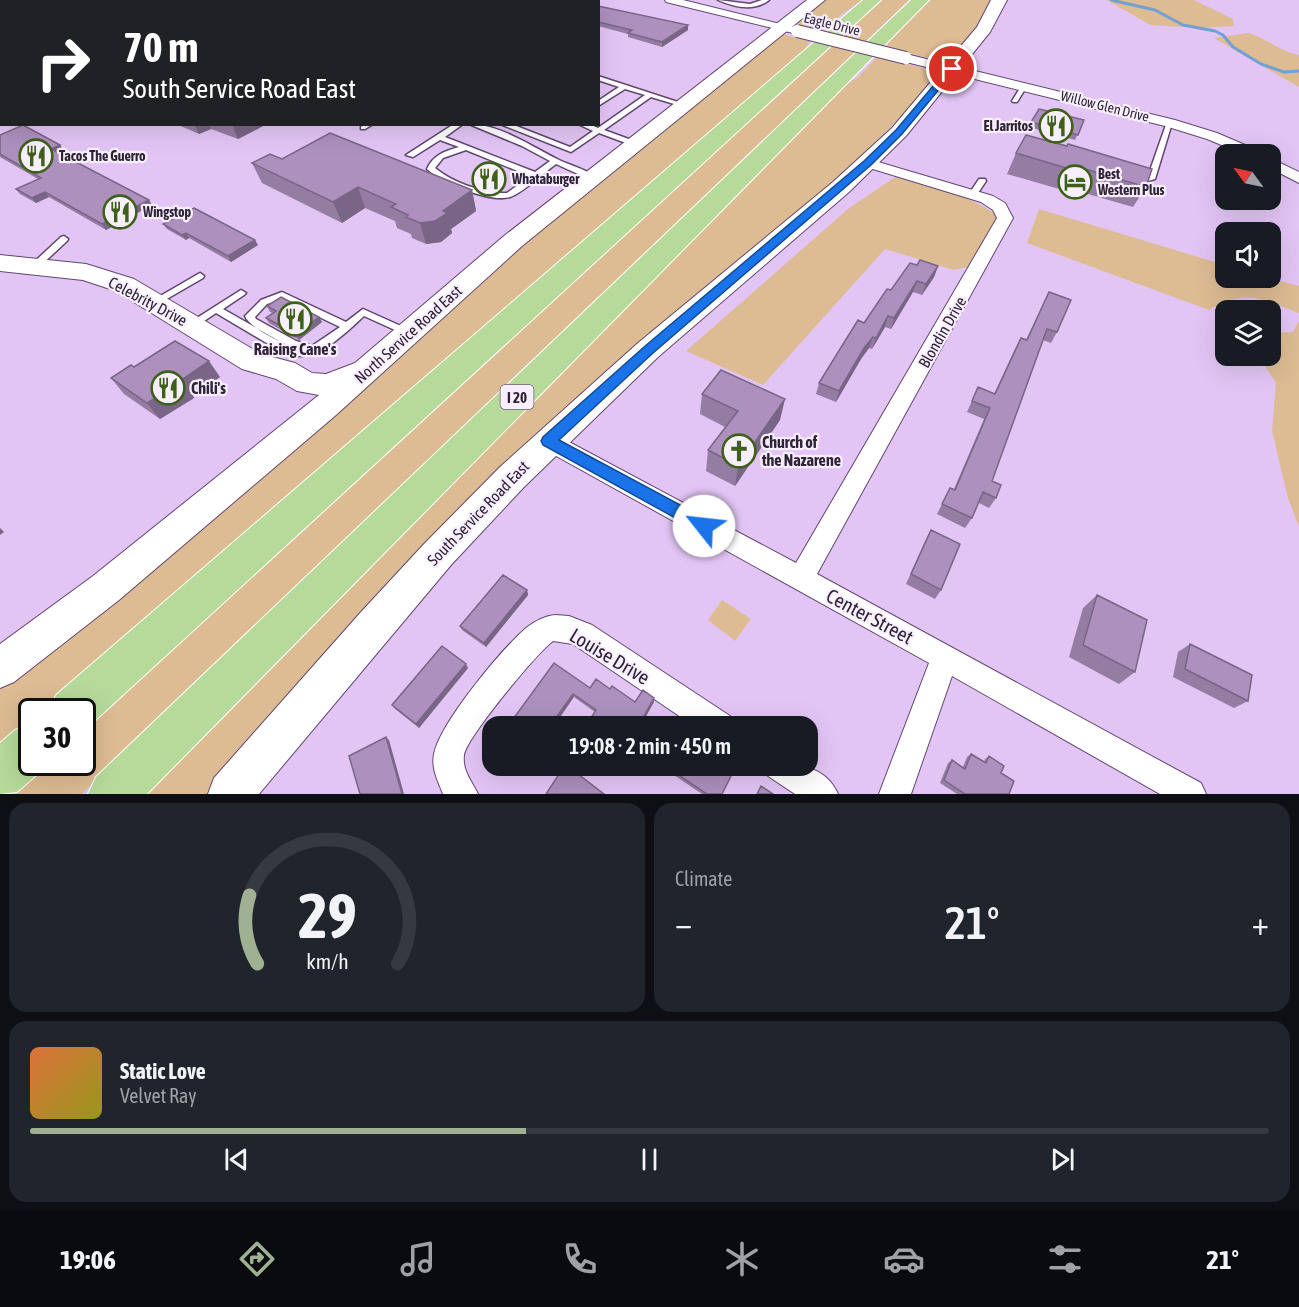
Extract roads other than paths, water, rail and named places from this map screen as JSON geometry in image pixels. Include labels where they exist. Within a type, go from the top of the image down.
[{"type":"highway","points":[[87,698],[873,0]]},
{"type":"highway","name":"I 20","points":[[113,794],[921,0]]},
{"type":"highway","points":[[0,775],[18,759]]},
{"type":"main road","name":"North Service Road East","points":[[0,668],[106,588],[271,452],[513,241],[684,105],[790,29],[817,0]]},
{"type":"main road","name":"South Service Road East","points":[[230,794],[438,554],[548,441],[648,350],[867,163],[899,132],[984,29],[999,0]]},
{"type":"main road","name":"Celebrity Drive","points":[[0,263],[62,268],[106,278],[124,285],[252,362]]},
{"type":"main road","points":[[252,362],[285,371],[302,382],[320,386],[336,383],[378,361]]},
{"type":"main road","points":[[252,362],[268,383],[291,398],[298,409],[297,421],[271,452]]},
{"type":"street","name":"Eagle Drive","points":[[670,0],[952,69]]},
{"type":"street","name":"Willow Glen Drive","points":[[952,69],[1169,123],[1231,144]]},
{"type":"street","name":"Blondin Drive","points":[[801,579],[1005,218],[1004,211],[977,188],[867,163]]},
{"type":"street","points":[[1281,168],[1299,178]]},
{"type":"street","name":"Center Street","points":[[548,441],[945,657],[1190,794]]},
{"type":"street","name":"Louise Drive","points":[[462,794],[450,773],[448,760],[451,746],[528,644],[547,630],[563,628],[582,634],[705,716]]},
{"type":"street","points":[[895,794],[945,657]]},
{"type":"street","points":[[795,776],[822,794]]},
{"type":"lane","points":[[721,0],[752,7],[766,0]]},
{"type":"lane","points":[[734,0],[756,0]]},
{"type":"lane","points":[[600,79],[684,105]]},
{"type":"lane","points":[[600,103],[625,86]]},
{"type":"lane","points":[[1015,100],[1024,86]]},
{"type":"lane","points":[[508,126],[571,150],[650,94]]},
{"type":"lane","points":[[1151,178],[1169,123]]},
{"type":"lane","points":[[410,155],[457,126]]},
{"type":"lane","points":[[477,126],[525,144],[555,162],[592,177]]},
{"type":"lane","points":[[586,126],[634,144]]},
{"type":"lane","points":[[439,137],[536,175]]},
{"type":"lane","points":[[467,148],[453,150],[434,162],[431,168],[438,175],[485,193],[504,197],[555,162]]},
{"type":"lane","points":[[35,266],[64,239]]},
{"type":"lane","points":[[155,302],[200,276]]},
{"type":"lane","points":[[192,325],[241,293]]},
{"type":"lane","points":[[315,350],[293,344],[257,324],[250,319],[251,314],[264,302],[282,295],[346,326]]},
{"type":"lane","points":[[216,309],[293,353],[304,354],[315,350],[346,326],[363,309],[409,333]]},
{"type":"waterway","points":[[1111,0],[1155,10],[1183,25],[1215,31],[1223,35],[1233,47],[1261,64],[1284,72],[1299,71]]},
{"type":"place","name":"El Jarritos","points":[[1056,126]]},
{"type":"place","name":"Tacos The Guerro","points":[[36,156]]},
{"type":"place","name":"Whataburger","points":[[489,179]]},
{"type":"place","name":"Best Western Plus","points":[[1075,182]]},
{"type":"place","name":"Wingstop","points":[[120,212]]},
{"type":"place","name":"Raising Cane's","points":[[295,319]]},
{"type":"place","name":"Chili's","points":[[168,388]]},
{"type":"place","name":"Church of the Nazarene","points":[[739,451]]}]
